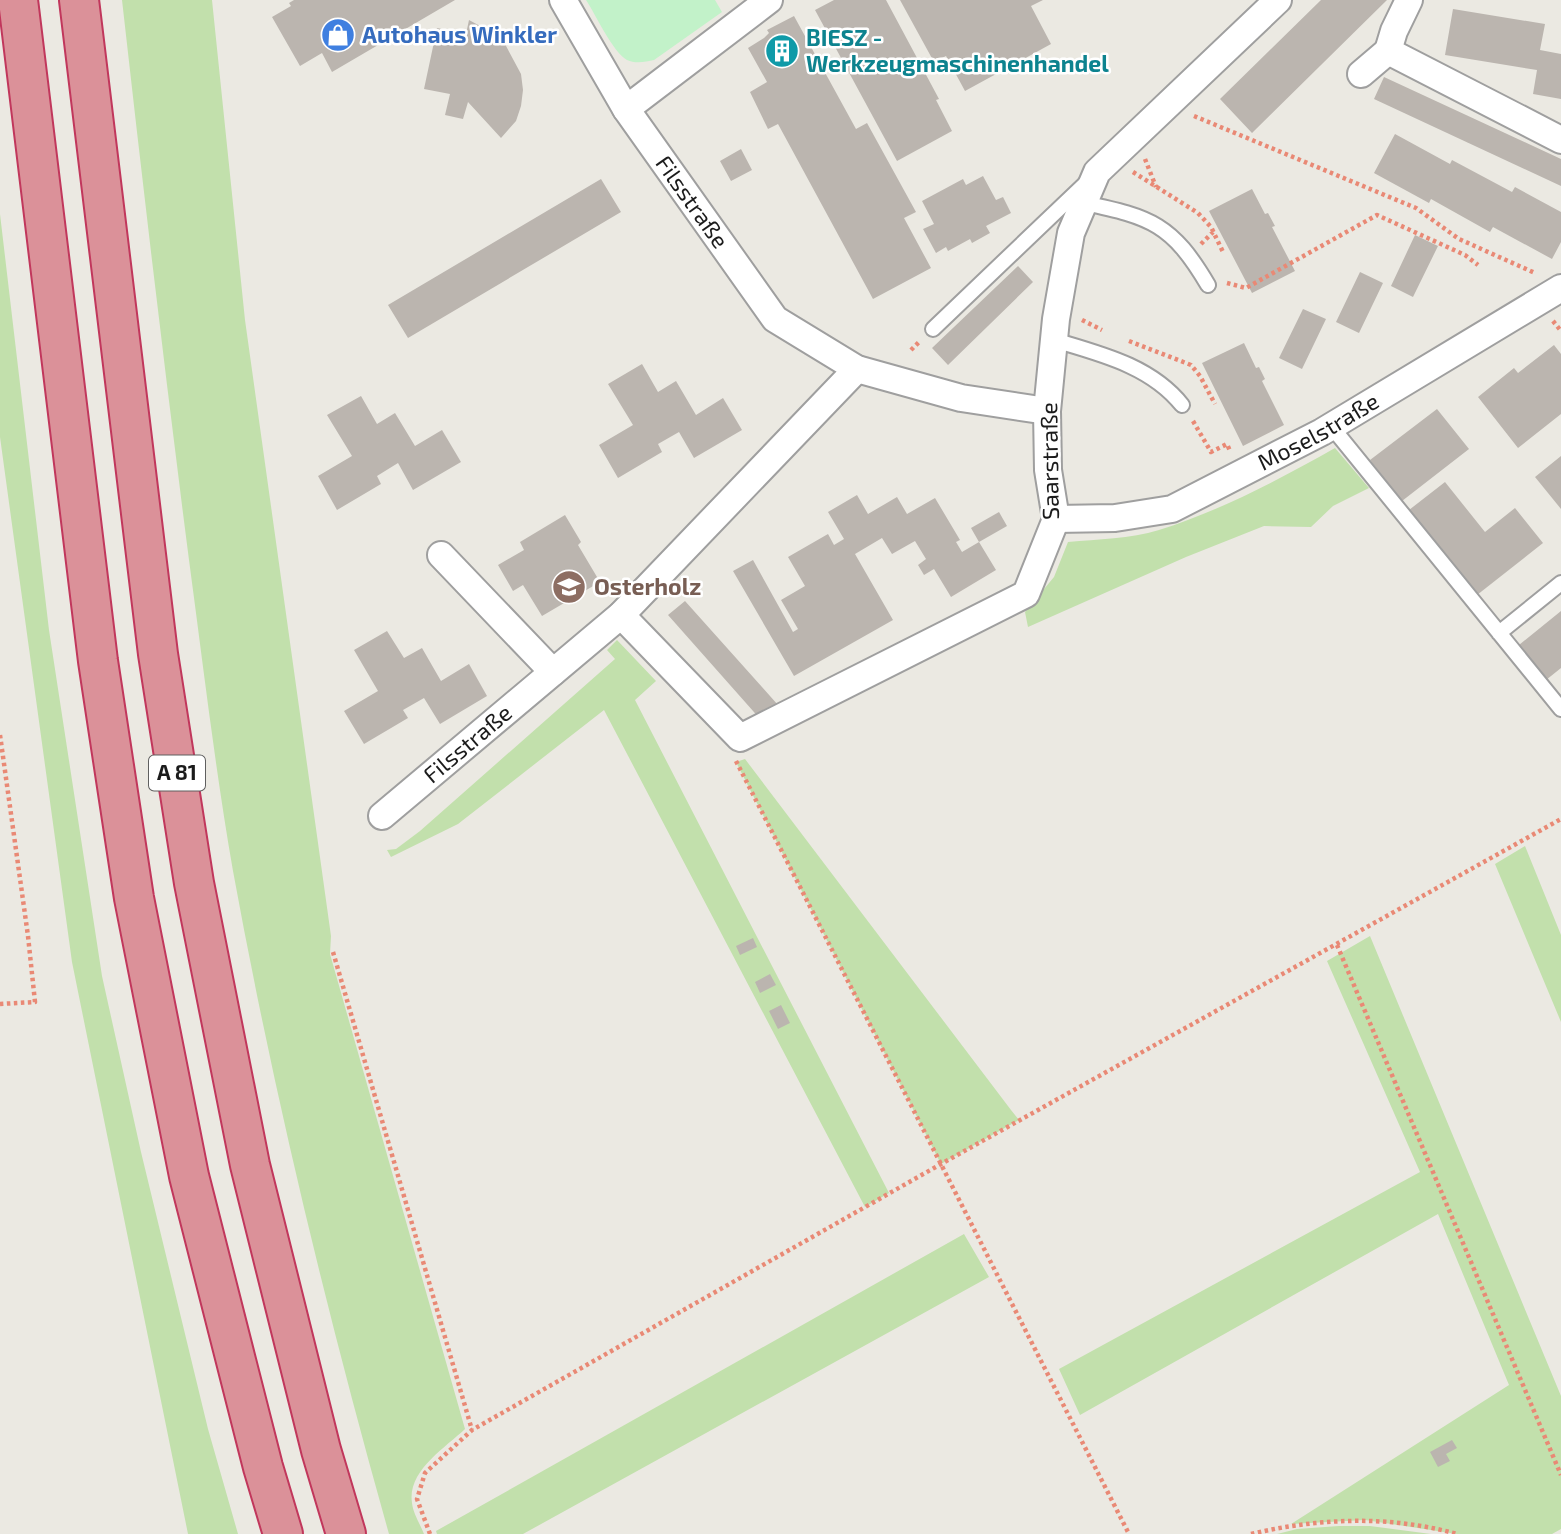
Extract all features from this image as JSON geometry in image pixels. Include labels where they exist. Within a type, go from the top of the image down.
[{"type":"highway","name":"A 81","points":[[18,0],[98,661],[134,898],[189,1176],[259,1454],[283,1534]]},
{"type":"highway","name":"A 81","points":[[79,0],[159,654],[194,883],[250,1165],[321,1450],[346,1534]]},
{"type":"street","name":"Filsstraße","points":[[563,0],[626,109],[775,319],[857,369],[961,398],[1047,411]]},
{"type":"street","points":[[626,109],[769,0]]},
{"type":"street","name":"Saarstraße","points":[[740,738],[1026,594],[1056,519],[1048,470],[1047,411],[1054,340],[1071,233],[1104,165],[1278,0]]},
{"type":"street","points":[[1361,74],[1388,51],[1409,0]]},
{"type":"street","points":[[1388,51],[1561,140]]},
{"type":"street","name":"Moselstraße","points":[[1056,519],[1115,518],[1172,509],[1331,426],[1552,282]]},
{"type":"street","name":"Filsstraße","points":[[382,816],[621,614],[857,369]]},
{"type":"street","points":[[441,555],[553,673]]},
{"type":"street","points":[[621,614],[740,738]]},
{"type":"lane","points":[[933,329],[1104,165]]},
{"type":"lane","points":[[1084,203],[1128,212],[1154,224],[1177,240],[1212,283]]},
{"type":"lane","points":[[1054,340],[1144,371],[1170,389],[1182,405]]},
{"type":"lane","points":[[1331,426],[1561,709]]},
{"type":"lane","points":[[1499,633],[1561,583]]},
{"type":"path","points":[[1185,112],[1416,208],[1459,239],[1552,282]]},
{"type":"path","points":[[1104,165],[1198,213],[1210,227],[1223,252]]},
{"type":"path","points":[[1212,283],[1246,288],[1377,215],[1465,255],[1478,265]]},
{"type":"path","points":[[1202,434],[1211,452],[1227,444]]},
{"type":"path","points":[[0,735],[35,1002],[0,1004]]},
{"type":"path","points":[[740,738],[734,750],[736,762],[1129,1534]]},
{"type":"path","points":[[430,1534],[417,1499],[425,1473],[472,1430],[941,1164],[1561,819]]},
{"type":"path","points":[[1337,945],[1561,1475]]},
{"type":"path","points":[[333,952],[472,1430]]},
{"type":"path","points":[[1251,1534],[1291,1524],[1365,1520],[1457,1534]]},
{"type":"green space","points":[[122,0],[212,0],[245,320],[331,936],[330,954],[465,1429],[429,1461],[415,1481],[412,1503],[424,1534],[389,1534],[303,1204],[249,955],[227,832],[189,560]]},
{"type":"green space","points":[[586,0],[715,0],[722,12],[654,60],[637,62],[627,60],[616,49]]},
{"type":"green space","points":[[0,214],[49,630],[102,976],[141,1152],[208,1429],[238,1534],[188,1534],[72,962],[0,437]]},
{"type":"green space","points":[[1335,448],[1369,488],[1333,506],[1311,527],[1264,526],[1186,557],[1028,627],[1025,612],[1054,577],[1068,542],[1137,535],[1182,522],[1249,494]]},
{"type":"green space","points":[[617,640],[656,681],[635,700],[889,1193],[865,1207],[604,710],[458,824],[391,857],[387,850],[396,849],[420,831],[615,659],[607,650]]},
{"type":"green space","points":[[745,759],[1019,1120],[941,1164],[736,762]]},
{"type":"green space","points":[[1525,846],[1561,935],[1561,1022],[1495,864]]},
{"type":"green space","points":[[1370,936],[1561,1396],[1561,1529],[1552,1534],[1457,1534],[1365,1520],[1291,1524],[1509,1385],[1438,1214],[1080,1415],[1059,1369],[1420,1172],[1327,961]]},
{"type":"green space","points":[[964,1234],[989,1277],[523,1534],[437,1534],[436,1531]]},
{"type":"green space","points":[[1370,1526],[1431,1534],[1277,1534],[1297,1529]]},
{"type":"building","name":"Autohaus Winkler","points":[[294,0],[455,0],[332,72],[322,53],[300,66],[272,17],[291,6],[289,3]]},
{"type":"building","points":[[834,0],[886,0],[939,99],[936,100],[952,131],[897,161],[815,10]]},
{"type":"building","points":[[900,0],[1043,0],[1031,6],[1051,44],[965,91],[946,56],[934,62]]},
{"type":"building","points":[[1321,0],[1387,0],[1252,133],[1220,99]]},
{"type":"building","points":[[1453,9],[1545,24],[1540,50],[1561,54],[1561,99],[1533,94],[1537,70],[1445,55]]},
{"type":"building","points":[[794,16],[856,129],[867,123],[916,212],[904,218],[931,268],[873,299],[778,124],[768,129],[750,92],[767,82],[748,48],[764,38],[769,33],[767,30]]},
{"type":"building","points":[[469,20],[493,33],[505,44],[521,74],[521,106],[516,121],[501,138],[468,102],[463,119],[445,115],[450,94],[424,89],[437,28],[466,34]]},
{"type":"building","points":[[1384,77],[1561,159],[1561,186],[1374,99]]},
{"type":"building","points":[[1395,134],[1450,164],[1452,160],[1512,192],[1515,187],[1561,212],[1561,242],[1552,259],[1493,227],[1490,232],[1431,199],[1429,203],[1374,173]]},
{"type":"building","points":[[741,149],[752,170],[731,181],[720,161]]},
{"type":"building","points":[[983,176],[996,200],[1003,197],[1011,213],[986,226],[990,233],[972,243],[970,239],[948,251],[946,247],[936,253],[923,229],[934,224],[922,201],[963,179],[966,185]]},
{"type":"building","points":[[601,179],[621,212],[408,338],[388,305]]},
{"type":"building","points":[[1252,189],[1265,214],[1268,213],[1275,226],[1272,227],[1295,271],[1252,293],[1209,211]]},
{"type":"building","points":[[1415,235],[1438,246],[1413,297],[1391,286]]},
{"type":"building","points":[[1018,266],[1033,282],[948,365],[932,348]]},
{"type":"building","points":[[1360,272],[1383,283],[1359,333],[1336,322]]},
{"type":"building","points":[[1303,309],[1326,319],[1302,369],[1279,358]]},
{"type":"building","points":[[1244,343],[1256,368],[1259,367],[1265,379],[1262,381],[1284,425],[1243,446],[1202,363]]},
{"type":"building","points":[[1554,345],[1561,354],[1561,414],[1518,448],[1478,397],[1514,368],[1518,373]]},
{"type":"building","points":[[642,364],[658,392],[676,381],[696,415],[723,398],[742,430],[694,458],[679,432],[658,444],[662,452],[618,478],[599,445],[633,425],[608,384]]},
{"type":"building","points":[[361,396],[377,424],[395,413],[415,446],[442,430],[461,462],[413,490],[398,463],[377,476],[381,484],[337,510],[318,476],[352,456],[327,415]]},
{"type":"building","points":[[1437,409],[1469,449],[1402,501],[1370,460]]},
{"type":"building","points":[[1561,456],[1561,509],[1535,477]]},
{"type":"building","points":[[1445,482],[1485,532],[1515,508],[1543,543],[1477,595],[1409,510]]},
{"type":"building","points":[[857,495],[868,514],[897,497],[907,514],[935,498],[960,540],[956,542],[962,552],[979,542],[996,570],[951,597],[934,569],[924,575],[918,565],[926,559],[915,541],[892,554],[882,538],[855,554],[893,620],[794,676],[733,571],[753,560],[793,632],[798,629],[781,600],[805,586],[788,557],[828,534],[834,545],[844,539],[828,512]]},
{"type":"building","points":[[999,512],[1007,526],[979,542],[971,528]]},
{"type":"building","points":[[565,515],[581,542],[578,545],[600,582],[542,616],[523,585],[513,591],[498,565],[524,550],[520,542]]},
{"type":"building","points":[[685,601],[778,705],[761,720],[668,615]]},
{"type":"building","points":[[1561,611],[1561,668],[1546,680],[1519,645]]},
{"type":"building","points":[[387,631],[404,658],[422,648],[441,681],[469,664],[487,696],[440,724],[424,698],[403,710],[408,718],[364,744],[344,711],[378,691],[354,650]]},
{"type":"building","points":[[753,938],[757,947],[740,955],[736,946]]},
{"type":"building","points":[[770,974],[776,985],[760,993],[755,982]]},
{"type":"building","points":[[781,1005],[790,1023],[778,1029],[769,1011]]},
{"type":"building","points":[[1452,1440],[1457,1448],[1446,1454],[1450,1461],[1438,1467],[1430,1452]]},
{"type":"place","name":"Autohaus Winkler","points":[[338,35]]},
{"type":"place","name":"BIESZ - Werkzeugmaschinenhandel","points":[[782,51]]},
{"type":"place","name":"Osterholz","points":[[569,587]]}]
